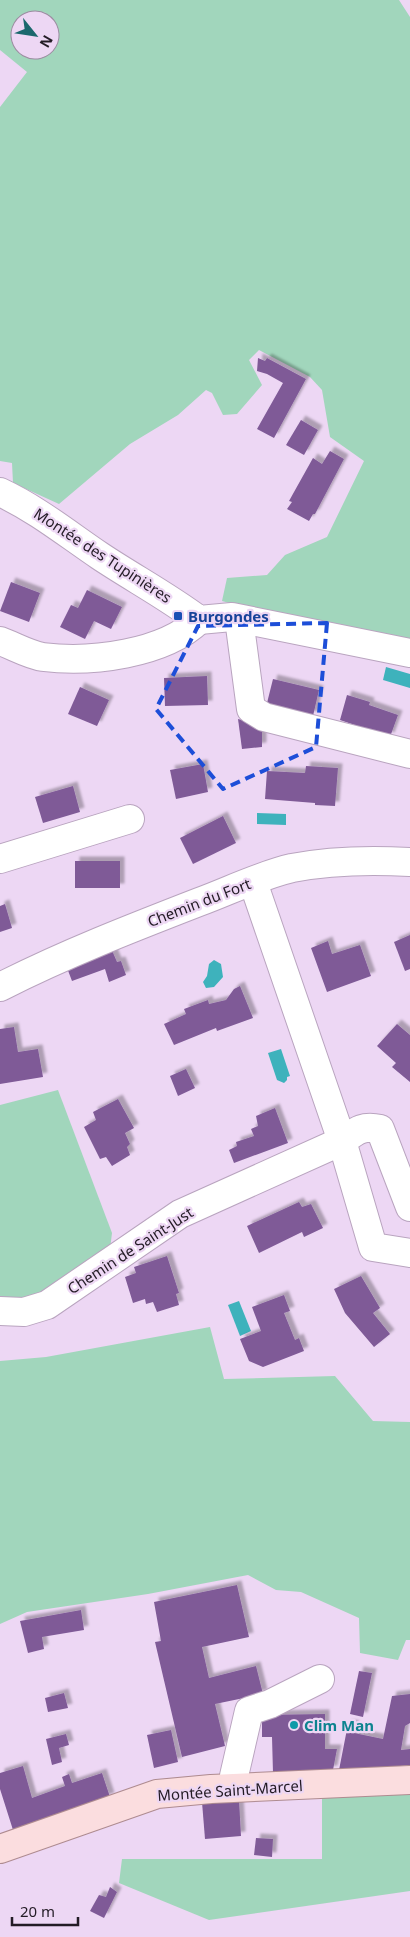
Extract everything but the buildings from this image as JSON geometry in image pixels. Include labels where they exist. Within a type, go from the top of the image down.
[{"type":"main road","name":"Montée Saint-Marcel","points":[[0,1849],[157,1794],[174,1791],[410,1780]]},
{"type":"street","name":"Montée des Tupinières","points":[[0,492],[33,508],[150,588],[170,598],[199,620]]},
{"type":"street","points":[[0,641],[42,657],[85,658],[123,654],[153,646],[176,637],[199,620],[232,617],[410,653]]},
{"type":"street","points":[[240,619],[251,709],[264,717],[410,754]]},
{"type":"street","points":[[0,859],[130,819]]},
{"type":"street","name":"Chemin du Fort","points":[[0,987],[57,959],[292,868],[348,862],[410,862]]},
{"type":"street","points":[[253,882],[342,1141],[373,1247],[410,1253]]},
{"type":"street","name":"Chemin de Saint-Just","points":[[0,1311],[24,1312],[47,1305],[180,1214],[342,1141],[355,1131],[369,1126],[380,1129],[410,1207]]},
{"type":"street","points":[[234,1788],[234,1776],[249,1711],[270,1704],[320,1679]]},
{"type":"highlighted area","points":[[327,623],[316,747],[223,789],[156,709],[198,626]]},
{"type":"shaded area","points":[[0,0],[399,0],[410,17],[410,642],[265,613],[222,601],[227,578],[267,575],[285,555],[327,537],[364,461],[330,437],[322,390],[310,377],[259,350],[249,360],[262,385],[237,414],[223,415],[212,393],[206,390],[178,415],[130,444],[59,504],[13,483],[12,463],[0,461],[0,107],[27,72],[12,60],[60,60],[60,10],[10,10],[10,58],[0,50]]},
{"type":"shaded area","points":[[386,667],[410,674],[410,688],[383,680]]},
{"type":"shaded area","points":[[257,813],[286,814],[286,825],[257,824]]},
{"type":"shaded area","points":[[214,960],[221,964],[223,977],[214,987],[206,988],[203,982],[207,976],[209,964]]},
{"type":"shaded area","points":[[281,1049],[290,1076],[287,1077],[284,1083],[277,1080],[268,1053]]},
{"type":"shaded area","points":[[58,1090],[112,1233],[110,1249],[31,1302],[0,1303],[0,1105]]},
{"type":"shaded area","points":[[239,1301],[251,1331],[240,1336],[228,1305]]},
{"type":"shaded area","points":[[210,1327],[224,1379],[335,1376],[373,1421],[410,1422],[410,1640],[406,1640],[398,1660],[360,1653],[359,1618],[301,1592],[276,1590],[248,1575],[148,1594],[27,1612],[0,1624],[0,1361],[46,1357]]},
{"type":"shaded area","points":[[410,1790],[410,1891],[209,1920],[119,1883],[122,1859],[322,1859],[322,1793]]},
{"type":"place","name":"Burgondes","points":[[178,616]]},
{"type":"place","name":"Clim Man","points":[[294,1725]]}]
